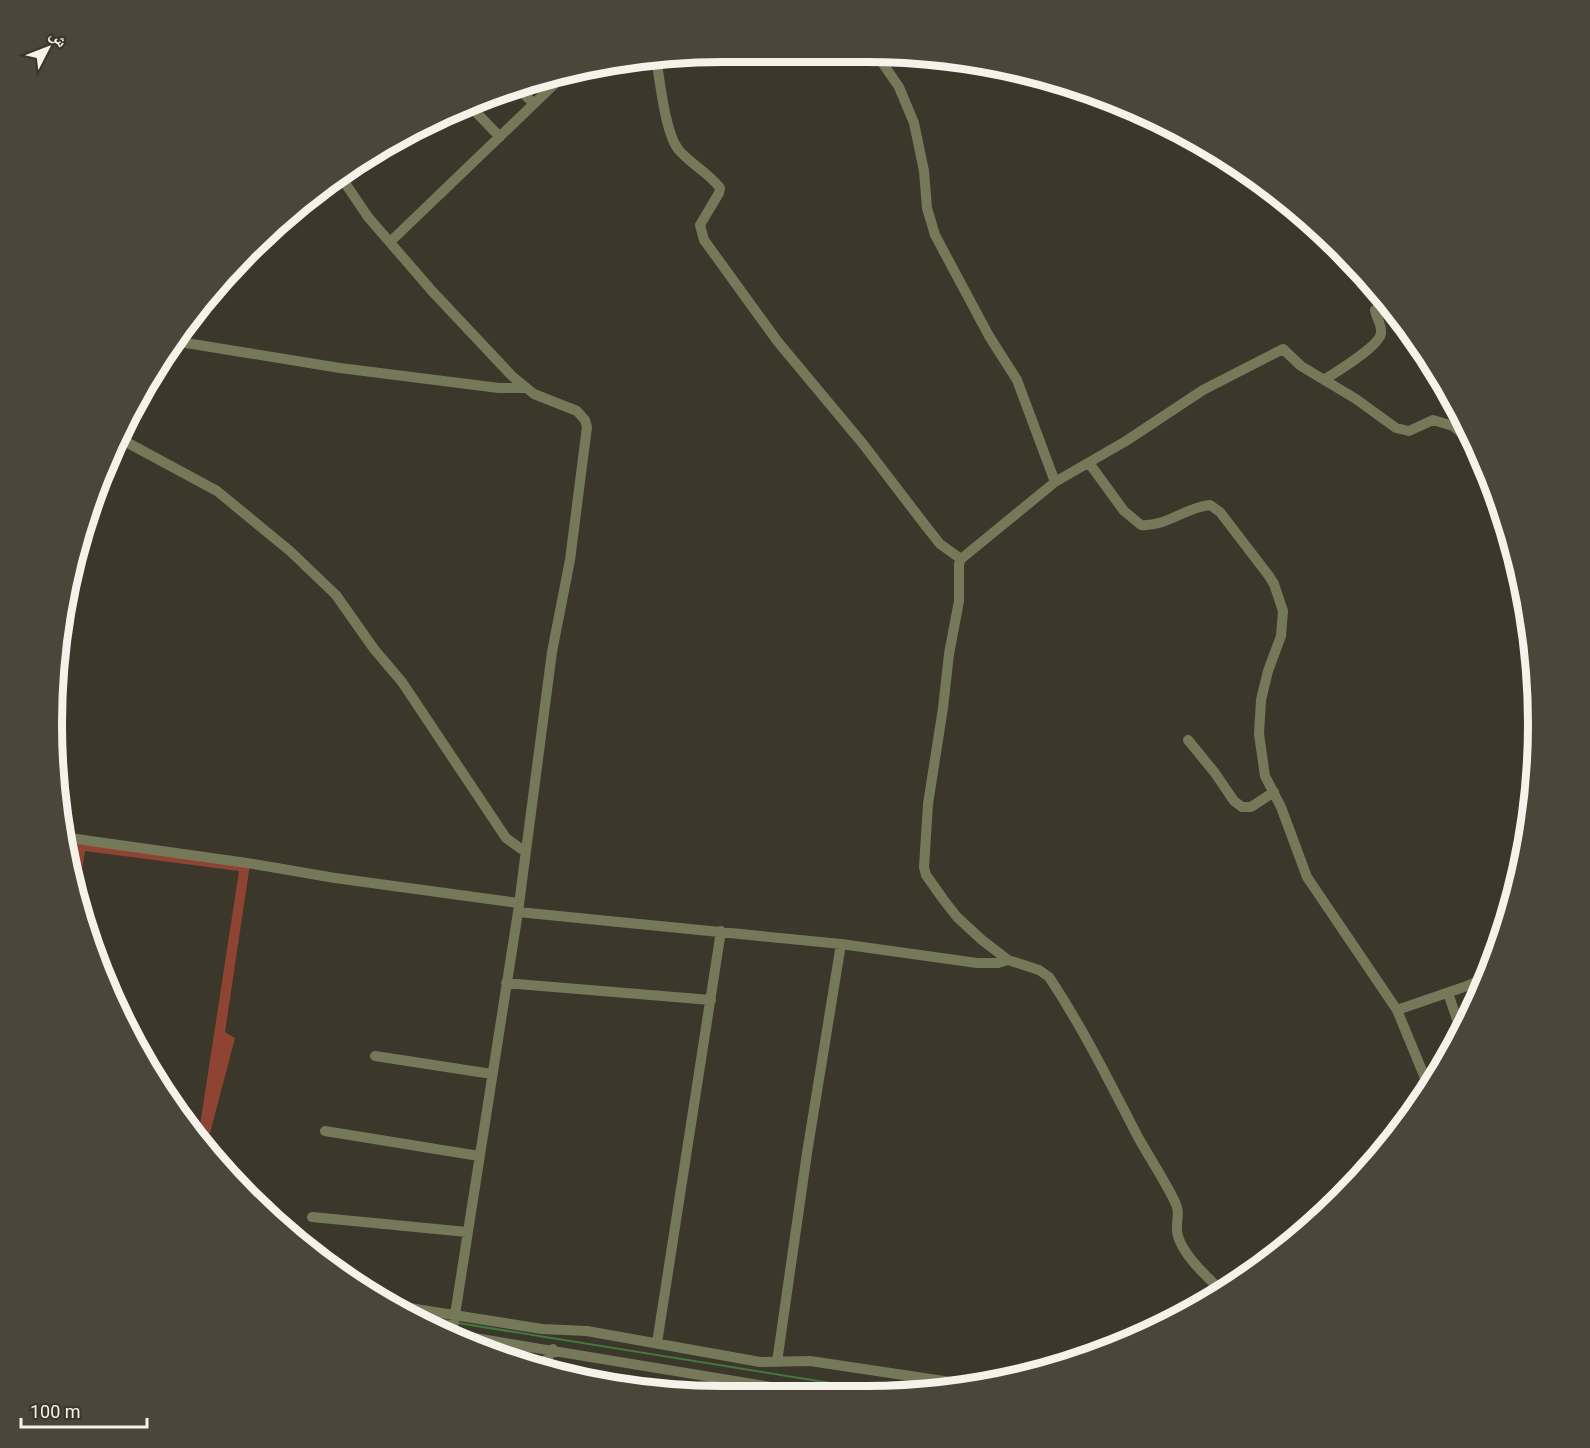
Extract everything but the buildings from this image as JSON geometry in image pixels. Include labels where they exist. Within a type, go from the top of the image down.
[{"type":"street","points":[[882,62],[899,87],[914,123],[924,171],[927,208],[935,236],[989,336],[1012,370],[1055,482]]},
{"type":"street","points":[[657,65],[671,138],[688,160],[720,188],[700,225],[704,240],[772,334],[863,444],[940,544],[961,559]]},
{"type":"street","points":[[390,242],[555,83]]},
{"type":"street","points":[[523,93],[534,104]]},
{"type":"street","points":[[475,110],[500,137]]},
{"type":"street","points":[[344,182],[368,217],[452,313],[524,388],[546,400],[577,411],[585,420],[587,427],[570,560],[552,652],[518,907],[452,1326]]},
{"type":"street","points":[[1324,380],[1368,350],[1379,339],[1381,332],[1375,310],[1381,308]]},
{"type":"street","points":[[183,342],[340,368],[499,388],[524,388]]},
{"type":"street","points":[[1217,1286],[1185,1249],[1178,1236],[1179,1214],[1173,1198],[1089,1044],[1049,977],[1039,970],[1008,960],[957,917],[931,883],[924,867],[928,804],[944,708],[949,654],[959,601],[958,570],[961,559],[1055,482],[1126,441],[1203,390],[1281,350],[1287,351],[1301,366],[1356,399],[1401,431],[1433,420],[1453,426],[1461,432]]},
{"type":"street","points":[[125,442],[221,495],[290,551],[336,595],[374,649],[402,682],[506,838],[525,852]]},
{"type":"street","points":[[1089,463],[1124,511],[1141,525],[1162,522],[1201,506],[1210,505],[1216,508],[1242,538],[1274,584],[1283,611],[1283,624],[1260,699],[1259,734],[1265,776],[1286,819],[1307,877],[1397,1010],[1426,1078]]},
{"type":"street","points":[[1188,741],[1215,773],[1234,801],[1242,807],[1251,807],[1274,792]]},
{"type":"street","points":[[72,838],[518,907],[841,944],[977,963],[998,963],[1008,960]]},
{"type":"street","points":[[657,1343],[721,931]]},
{"type":"street","points":[[777,1362],[805,1164],[841,944]]},
{"type":"street","points":[[506,983],[711,1000]]},
{"type":"street","points":[[1397,1010],[1475,985]]},
{"type":"street","points":[[1448,993],[1458,1021]]},
{"type":"street","points":[[375,1056],[492,1074]]},
{"type":"street","points":[[325,1131],[479,1156]]},
{"type":"street","points":[[312,1217],[467,1232]]},
{"type":"street","points":[[452,1326],[587,1331],[760,1362],[810,1361],[947,1381]]},
{"type":"street","points":[[452,1326],[553,1349],[768,1386]]},
{"type":"street","points":[[545,1362],[553,1349]]},
{"type":"shaded area","points":[[78,840],[250,864],[225,1032],[235,1038],[210,1133],[202,1132],[199,1129],[239,871],[85,851],[81,880],[75,858]]},
{"type":"waterway","points":[[431,1318],[449,1321]]},
{"type":"waterway","points":[[458,1323],[849,1386]]}]
